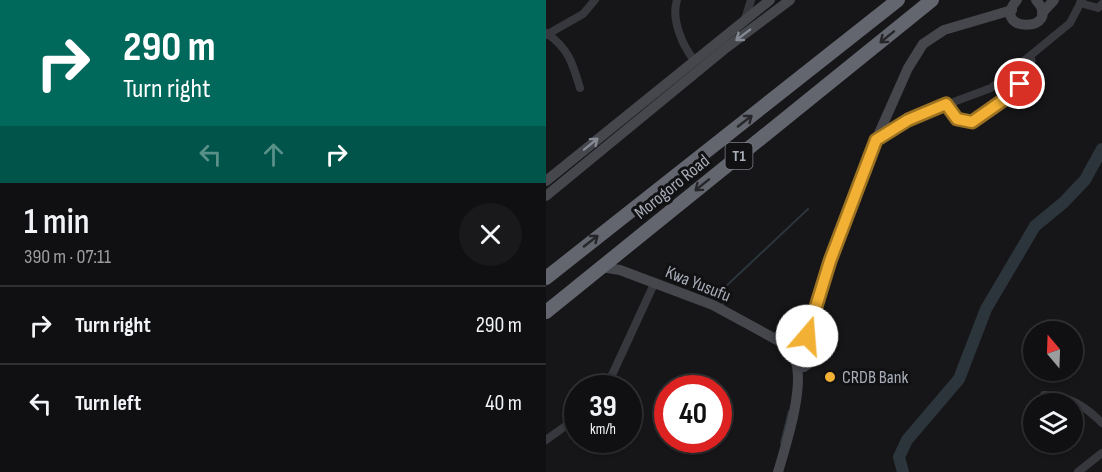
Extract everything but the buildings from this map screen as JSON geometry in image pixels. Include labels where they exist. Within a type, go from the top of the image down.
[{"type":"highway","name":"Morogoro Road","points":[[546,278],[898,0]]},
{"type":"highway","name":"Morogoro Road","points":[[546,312],[932,0]]},
{"type":"street","points":[[580,88],[574,65],[564,46],[546,34],[583,14],[595,0]]},
{"type":"street","points":[[677,0],[676,18],[687,52],[693,60]]},
{"type":"street","points":[[745,19],[751,0]]},
{"type":"street","points":[[546,182],[693,60],[770,0]]},
{"type":"street","points":[[546,196],[708,63],[790,0]]},
{"type":"street","points":[[1036,0],[1042,13]]},
{"type":"street","points":[[779,470],[796,395],[798,373],[795,353],[812,326],[830,261],[876,140],[908,68],[923,44],[944,30],[1014,4],[1016,22],[1023,26],[1035,24],[1054,0]]},
{"type":"street","points":[[876,140],[908,120],[991,88],[1031,58],[1070,23],[1081,2],[1098,8],[1102,4]]},
{"type":"street","points":[[946,104],[957,119],[976,121],[1012,94],[1033,65],[1031,58]]},
{"type":"street","name":"Kwa Yusufu","points":[[601,267],[620,270],[713,305],[778,341],[789,350],[795,361]]},
{"type":"street","points":[[612,375],[654,284]]},
{"type":"street","points":[[796,395],[813,360],[812,326]]},
{"type":"street","name":"Kwa Yusufu","points":[[778,341],[800,348]]},
{"type":"street","points":[[800,348],[810,349],[813,360]]},
{"type":"street","points":[[795,361],[802,367],[813,360]]},
{"type":"street","points":[[1083,408],[1102,423]]},
{"type":"street","points":[[546,440],[564,427]]},
{"type":"street","points":[[1078,472],[1102,453]]},
{"type":"waterway","points":[[903,472],[899,457],[907,440],[959,379],[986,309],[1035,226],[1063,203],[1085,180],[1102,149]]},
{"type":"waterway","points":[[723,306],[722,290],[808,209]]},
{"type":"waterway","points":[[830,246],[832,237]]},
{"type":"waterway","points":[[813,304],[818,286]]},
{"type":"waterway","points":[[781,443],[789,411]]},
{"type":"place","name":"CRDB Bank","points":[[830,377]]},
{"type":"route","points":[[807,336],[812,326],[830,261],[876,140],[908,120],[946,104],[957,119],[968,122],[976,121],[1012,94],[1020,84]]}]
